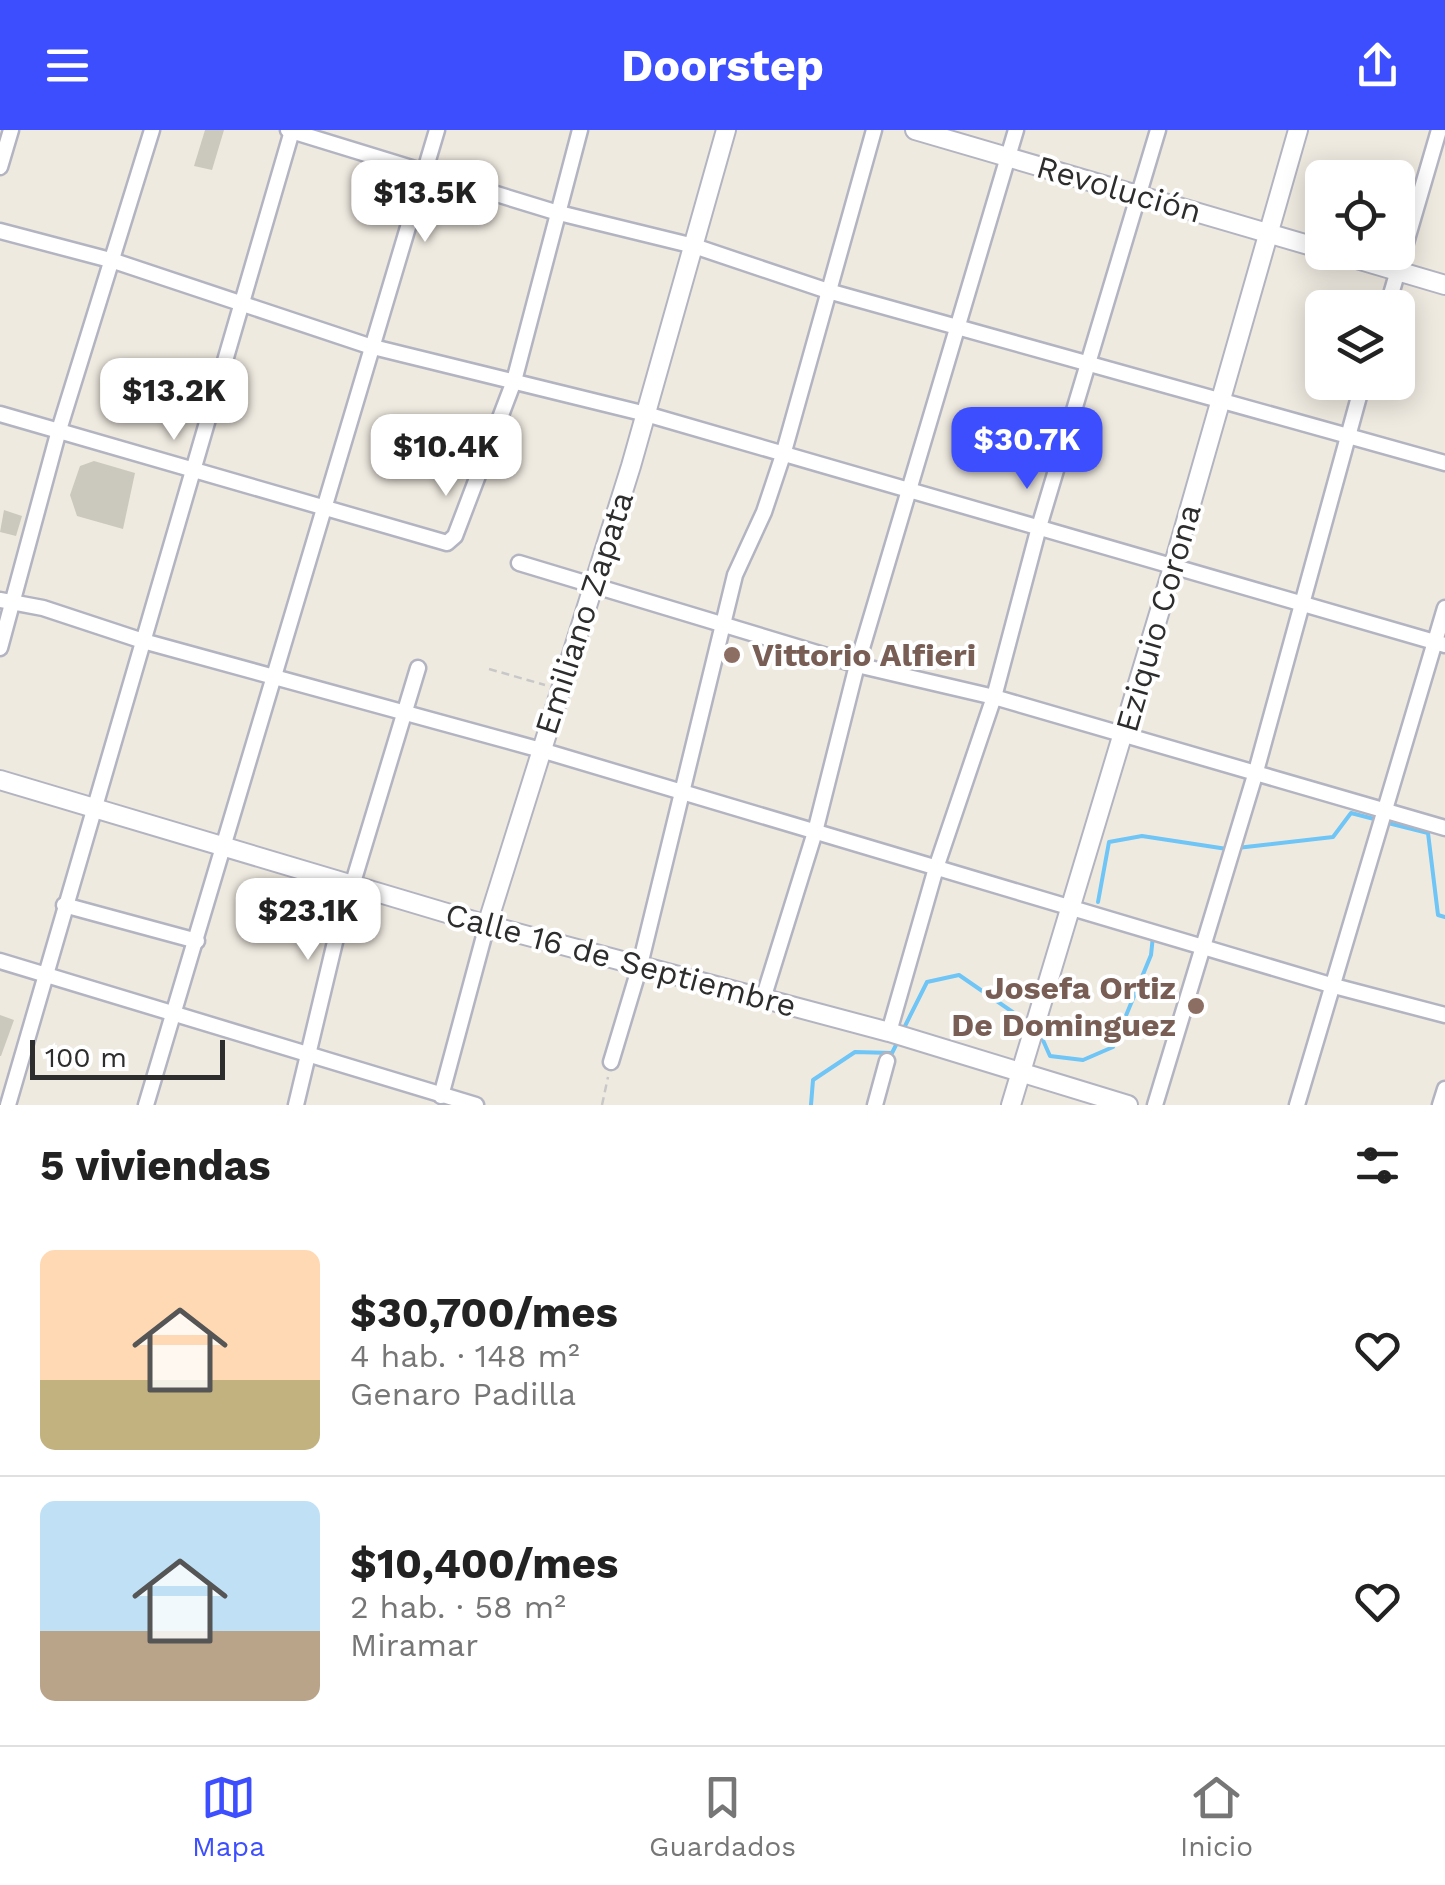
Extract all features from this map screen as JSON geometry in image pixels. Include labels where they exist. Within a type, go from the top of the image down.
[{"type":"street","points":[[0,167],[11,130]]},
{"type":"street","points":[[0,648],[7,602],[152,130]]},
{"type":"street","points":[[8,1105],[290,130],[555,212],[694,246],[828,291],[1445,463]]},
{"type":"street","points":[[146,1105],[198,942],[370,346],[437,130]]},
{"type":"street","points":[[7,416],[435,543],[453,540],[514,381],[555,212],[580,130]]},
{"type":"street","name":"Emiliano Zapata","points":[[441,1096],[487,925],[646,414],[726,130]]},
{"type":"street","points":[[611,1062],[639,969],[735,574],[764,512],[783,455],[874,130]]},
{"type":"street","name":"Revolución","points":[[915,130],[1305,244]]},
{"type":"street","points":[[763,999],[815,832],[857,665],[1016,130]]},
{"type":"street","points":[[889,1032],[936,868],[994,697],[1039,527],[1158,130]]},
{"type":"street","name":"Eziquio Corona","points":[[1011,1105],[1174,567],[1298,130]]},
{"type":"street","points":[[1392,290],[1439,130]]},
{"type":"street","points":[[0,230],[114,261],[370,346],[646,414],[1440,644]]},
{"type":"street","points":[[1395,270],[1445,285]]},
{"type":"street","points":[[1155,1105],[1256,775],[1357,400]]},
{"type":"street","points":[[519,562],[857,665],[994,697],[1445,828]]},
{"type":"street","points":[[7,602],[44,608],[143,641],[541,750],[1073,905],[1334,986],[1445,1015]]},
{"type":"street","points":[[1297,1105],[1440,644],[1445,608]]},
{"type":"street","points":[[296,1105],[352,886],[418,668]]},
{"type":"street","name":"Calle 16 de Septiembre","points":[[0,780],[639,969],[889,1032],[1128,1105]]},
{"type":"street","points":[[64,905],[198,942]]},
{"type":"street","points":[[0,961],[476,1105]]},
{"type":"street","points":[[874,1105],[888,1061]]},
{"type":"street","points":[[1440,1105],[1445,1090]]},
{"type":"path","points":[[489,669],[559,689]]},
{"type":"path","points":[[602,1105],[611,1062]]},
{"type":"building","points":[[205,130],[224,130],[212,170],[194,166]]},
{"type":"building","points":[[172,386],[200,393],[194,411],[168,405]]},
{"type":"building","points":[[94,461],[135,473],[123,529],[77,516],[70,495],[80,466]]},
{"type":"building","points":[[4,510],[22,516],[16,536],[0,532]]},
{"type":"building","points":[[0,1015],[14,1020],[1,1056],[0,1056]]},
{"type":"waterway","points":[[1237,848],[1333,837],[1351,813],[1378,820]]},
{"type":"waterway","points":[[1388,823],[1428,833],[1438,915],[1445,917]]},
{"type":"waterway","points":[[1098,902],[1109,842],[1142,836],[1227,849]]},
{"type":"waterway","points":[[1038,1029],[1050,1056],[1083,1060],[1113,1047],[1151,955],[1153,936]]},
{"type":"waterway","points":[[904,1028],[927,982],[959,975],[1030,1024]]},
{"type":"waterway","points":[[811,1105],[813,1080],[855,1052],[892,1053],[898,1041]]},
{"type":"place","name":"Vittorio Alfieri","points":[[732,655]]},
{"type":"place","name":"Josefa Ortiz De Dominguez","points":[[1196,1006]]}]
